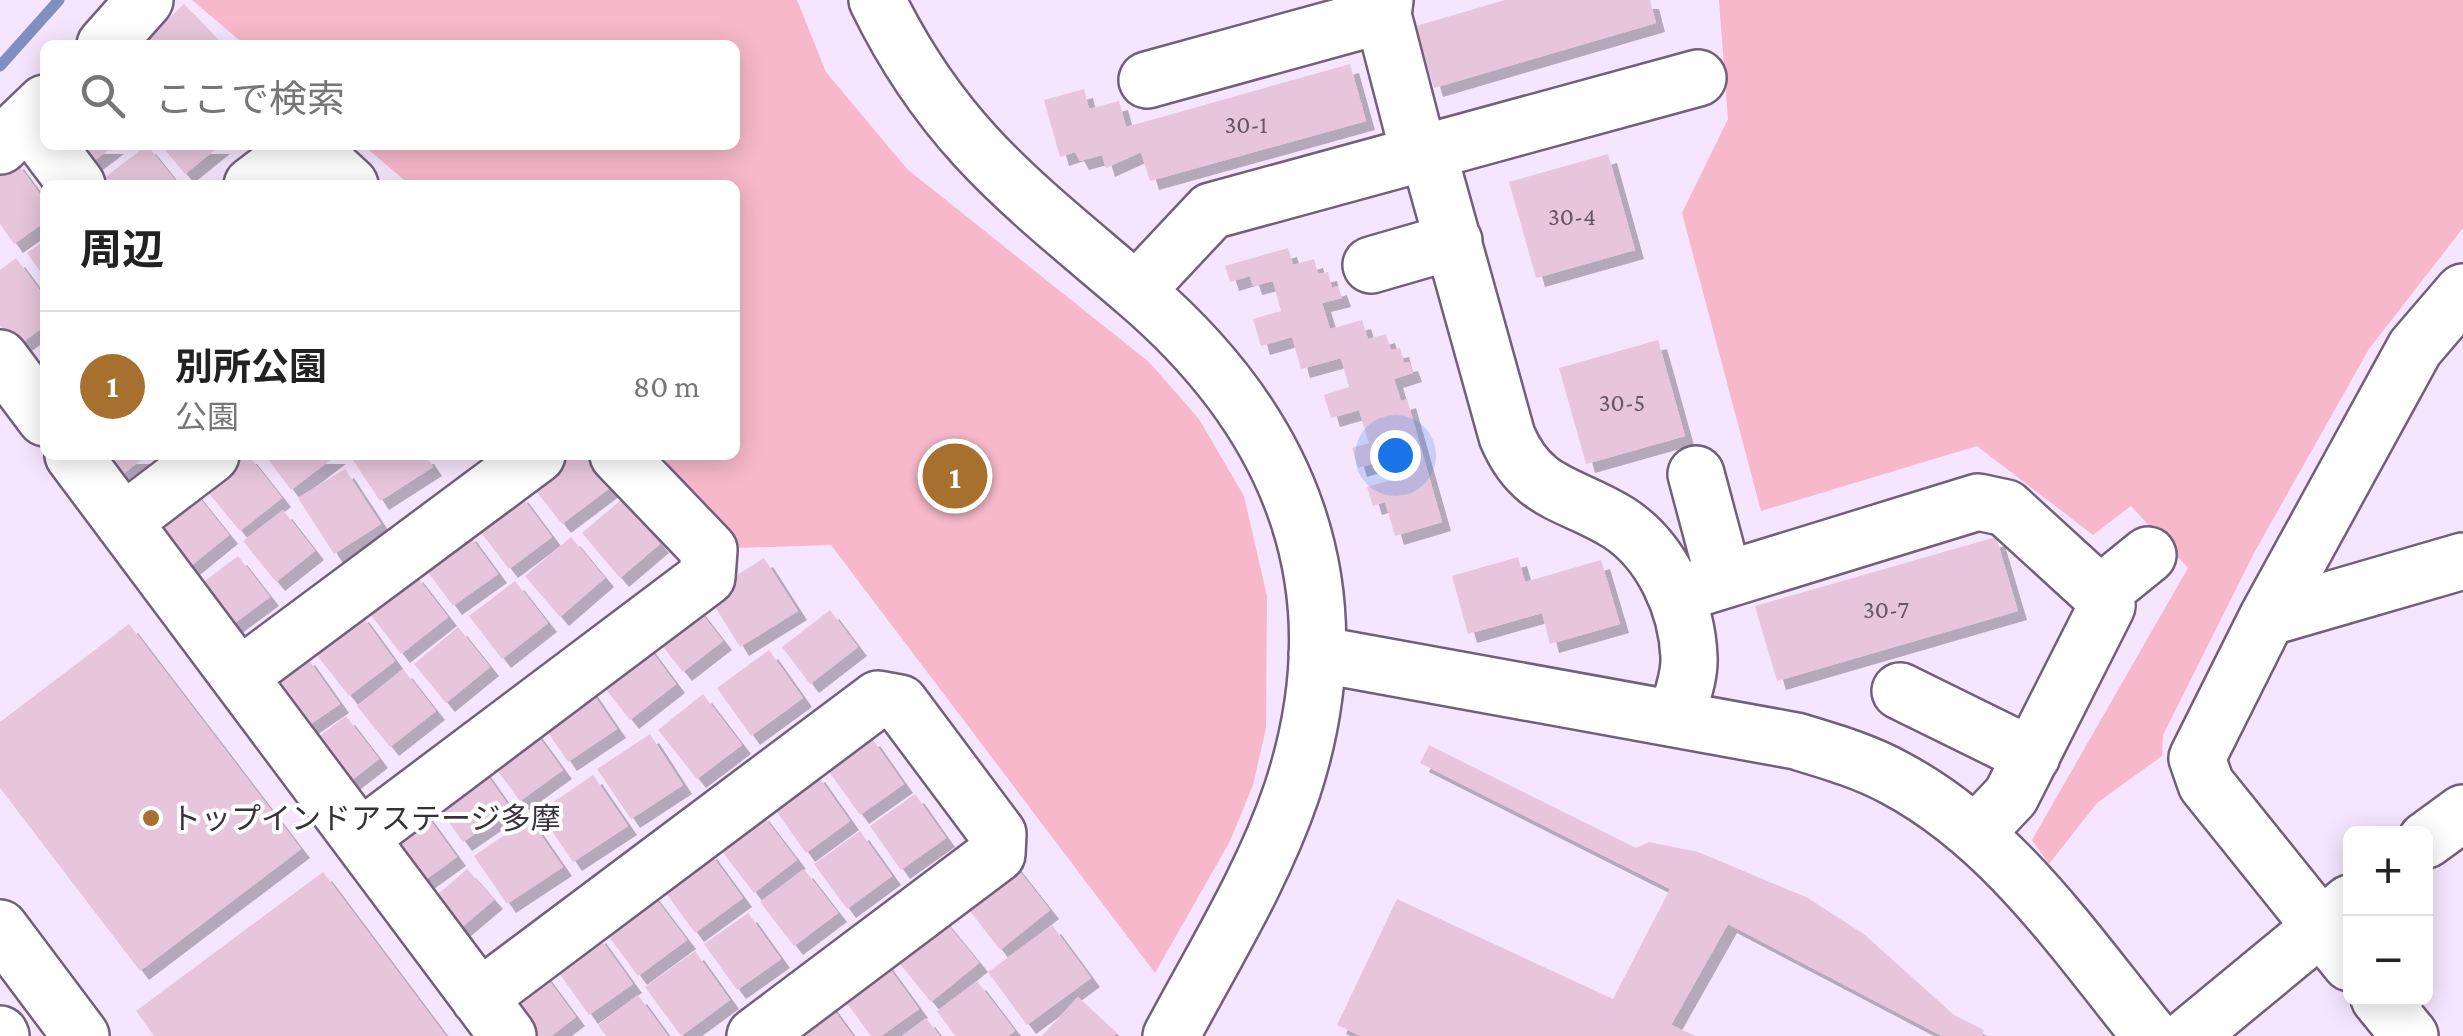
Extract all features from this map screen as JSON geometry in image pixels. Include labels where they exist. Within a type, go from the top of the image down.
[{"type":"street","points":[[109,40],[145,0]]},
{"type":"street","points":[[877,0],[913,67],[956,130],[1046,216],[1183,332],[1232,388],[1282,473],[1314,580],[1317,654],[1312,712],[1291,794],[1265,856],[1171,1036]]},
{"type":"street","points":[[1146,80],[1384,8],[1424,153],[1454,240],[1506,436],[1517,458],[1558,496],[1632,533],[1654,557],[1700,587]]},
{"type":"street","points":[[1136,291],[1211,211],[1698,78]]},
{"type":"street","points":[[49,150],[74,180]]},
{"type":"street","points":[[259,180],[298,150]]},
{"type":"street","points":[[311,150],[344,180]]},
{"type":"street","points":[[1371,265],[1454,240]]},
{"type":"street","points":[[2189,1036],[2341,931],[2206,784],[2197,766],[2199,752],[2267,618],[2416,348],[2462,296]]},
{"type":"street","points":[[0,358],[40,411]]},
{"type":"street","points":[[77,460],[493,1017],[878,699],[900,703],[998,834],[997,854],[754,1036]]},
{"type":"street","points":[[124,522],[205,460]]},
{"type":"street","points":[[240,676],[531,460]]},
{"type":"street","points":[[360,838],[706,576],[709,550],[623,460]]},
{"type":"street","points":[[1676,718],[1700,587],[1696,474]]},
{"type":"street","points":[[1700,587],[1978,502],[1994,502],[2006,508],[2100,594],[2107,606],[2011,796],[1976,832]]},
{"type":"street","points":[[2100,594],[2148,555]]},
{"type":"street","points":[[2267,618],[2463,561]]},
{"type":"street","points":[[1317,654],[1796,741],[1872,766],[1915,789],[1976,832],[2026,884],[2152,1036]]},
{"type":"street","points":[[1900,692],[2032,756]]},
{"type":"street","points":[[2433,835],[2463,814]]},
{"type":"street","points":[[0,928],[82,1036]]},
{"type":"street","points":[[2386,1006],[2410,1036]]},
{"type":"shaded area","points":[[192,0],[797,0],[826,72],[907,169],[1149,362],[1199,419],[1244,496],[1267,596],[1266,728],[1253,785],[1230,841],[1155,973],[831,545],[736,548],[665,460],[740,460],[740,180],[404,180],[369,150],[740,150],[740,40],[239,40]]},
{"type":"shaded area","points":[[1719,0],[2463,0],[2463,228],[2369,349],[2254,553],[2163,735],[2162,756],[2097,803],[2049,864],[2032,840],[2188,568],[2131,506],[2093,535],[1977,446],[1761,511],[1682,213],[1728,119]]},
{"type":"building","points":[[1505,0],[1650,0],[1656,23],[1434,88],[1416,26]]},
{"type":"building","points":[[184,4],[218,40],[150,40]]},
{"type":"building","points":[[1350,64],[1366,121],[1150,181],[1141,152],[1106,168],[1102,155],[1080,161],[1075,152],[1060,157],[1044,100],[1084,89],[1089,109],[1119,101],[1126,127]]},
{"type":"building","points":[[80,150],[108,150],[90,164]]},
{"type":"building","points":[[141,150],[151,150],[175,180],[102,180]]},
{"type":"building","points":[[165,150],[215,150],[185,174]]},
{"type":"building","points":[[1608,154],[1635,250],[1536,278],[1509,182]]},
{"type":"building","points":[[15,160],[40,194],[40,226],[14,244],[0,224],[0,171]]},
{"type":"building","points":[[40,244],[40,271],[27,253]]},
{"type":"building","points":[[1288,248],[1293,265],[1314,259],[1318,274],[1328,272],[1332,288],[1338,286],[1342,298],[1322,303],[1330,329],[1362,320],[1368,339],[1386,334],[1391,350],[1400,348],[1404,363],[1409,362],[1413,373],[1394,379],[1401,401],[1407,399],[1442,522],[1395,536],[1385,502],[1373,506],[1367,487],[1391,480],[1385,460],[1358,468],[1352,448],[1369,443],[1359,410],[1331,418],[1324,395],[1349,387],[1341,358],[1301,369],[1292,337],[1261,346],[1253,319],[1281,311],[1273,281],[1253,286],[1250,276],[1230,282],[1225,266]]},
{"type":"building","points":[[16,258],[40,290],[40,330],[16,347],[0,325],[0,270]]},
{"type":"building","points":[[1658,340],[1685,436],[1586,464],[1559,368]]},
{"type":"building","points":[[100,460],[141,460],[116,480]]},
{"type":"building","points":[[231,460],[252,460],[282,498],[240,531],[201,484]]},
{"type":"building","points":[[269,460],[330,460],[291,490]]},
{"type":"building","points":[[353,460],[428,460],[433,467],[380,501]]},
{"type":"building","points":[[558,460],[590,460],[611,487],[562,524],[529,482]]},
{"type":"building","points":[[345,469],[381,524],[334,554],[298,498]]},
{"type":"building","points":[[193,490],[229,535],[181,574],[145,529]]},
{"type":"building","points":[[519,493],[552,537],[509,569],[476,526]]},
{"type":"building","points":[[622,499],[660,544],[620,578],[582,533]]},
{"type":"building","points":[[283,510],[315,551],[276,582],[243,541]]},
{"type":"building","points":[[467,532],[498,574],[453,606],[422,564]]},
{"type":"building","points":[[571,537],[605,578],[560,617],[525,576]]},
{"type":"building","points":[[1996,537],[2018,611],[1777,681],[1755,606]]},
{"type":"building","points":[[238,556],[270,597],[224,631],[193,590]]},
{"type":"building","points":[[1518,557],[1525,582],[1601,560],[1620,624],[1550,644],[1542,613],[1468,634],[1452,576]]},
{"type":"building","points":[[764,558],[798,611],[740,647],[707,594]]},
{"type":"building","points":[[414,573],[448,617],[401,654],[367,610]]},
{"type":"building","points":[[515,581],[548,623],[502,659],[469,616]]},
{"type":"building","points":[[692,601],[723,641],[683,672],[652,633]]},
{"type":"building","points":[[830,610],[858,647],[810,684],[782,647]]},
{"type":"building","points":[[360,613],[395,661],[349,696],[312,649]]},
{"type":"building","name":"トップインドアステージ多摩","points":[[129,624],[301,849],[140,971],[0,788],[0,722]]},
{"type":"building","points":[[458,627],[490,667],[446,703],[414,664]]},
{"type":"building","points":[[644,641],[676,684],[630,720],[596,677]]},
{"type":"building","points":[[769,650],[803,698],[751,736],[717,688]]},
{"type":"building","points":[[306,656],[340,704],[302,730],[268,682]]},
{"type":"building","points":[[403,669],[436,711],[390,747],[357,706]]},
{"type":"building","points":[[587,685],[617,729],[568,762],[538,718]]},
{"type":"building","points":[[703,694],[742,745],[697,779],[658,730]]},
{"type":"building","points":[[346,716],[379,759],[343,787],[310,743]]},
{"type":"building","points":[[528,722],[563,770],[520,801],[485,754]]},
{"type":"building","points":[[650,734],[683,785],[631,819],[597,769]]},
{"type":"building","points":[[871,737],[904,784],[860,815],[827,769]]},
{"type":"building","points":[[1429,745],[1636,848],[1649,842],[1698,852],[1808,898],[1865,935],[1954,1015],[1984,1030],[1982,1036],[1942,1036],[1728,924],[1671,1025],[1696,1036],[1361,1036],[1337,1025],[1397,899],[1613,999],[1670,889],[1420,763]]},
{"type":"building","points":[[479,764],[511,809],[463,842],[431,797]]},
{"type":"building","points":[[816,773],[850,821],[806,853],[772,805]]},
{"type":"building","points":[[593,775],[628,826],[573,862],[539,812]]},
{"type":"building","points":[[915,794],[946,838],[901,870],[870,826]]},
{"type":"building","points":[[422,809],[457,857],[414,888],[385,849]]},
{"type":"building","points":[[760,812],[797,860],[754,893],[717,845]]},
{"type":"building","points":[[529,818],[563,867],[507,904],[474,856]]},
{"type":"building","points":[[860,831],[892,876],[847,909],[814,864]]},
{"type":"building","points":[[708,850],[743,898],[695,933],[660,885]]},
{"type":"building","points":[[1010,859],[1050,910],[1000,950],[960,898]]},
{"type":"building","points":[[467,869],[494,900],[455,933],[429,902]]},
{"type":"building","points":[[804,869],[838,913],[794,946],[760,902]]},
{"type":"building","points":[[323,872],[446,1036],[154,1036],[136,1011]]},
{"type":"building","points":[[649,890],[687,940],[638,976],[601,926]]},
{"type":"building","points":[[748,913],[781,959],[737,990],[704,944]]},
{"type":"building","points":[[939,914],[979,963],[931,1002],[891,953]]},
{"type":"building","points":[[1052,925],[1091,978],[1027,1025],[988,972]]},
{"type":"building","points":[[597,934],[633,984],[589,1015],[554,966]]},
{"type":"building","points":[[695,951],[730,1000],[681,1036],[645,987]]},
{"type":"building","points":[[882,958],[919,1009],[881,1036],[871,1036],[837,990]]},
{"type":"building","points":[[541,970],[576,1017],[551,1036],[532,1036],[503,998]]},
{"type":"building","points":[[977,981],[1015,1031],[1008,1036],[955,1036],[937,1011]]},
{"type":"building","points":[[638,995],[668,1036],[606,1036],[598,1025]]},
{"type":"building","points":[[823,995],[853,1036],[784,1036]]},
{"type":"building","points":[[1078,997],[1117,1033],[1042,1036]]},
{"type":"building","points":[[926,1018],[940,1036],[902,1036]]},
{"type":"waterway","points":[[0,66],[59,0]]},
{"type":"place","name":"別所公園","points":[[955,476]]},
{"type":"place","name":"トップインドアステージ多摩","points":[[151,818]]}]
